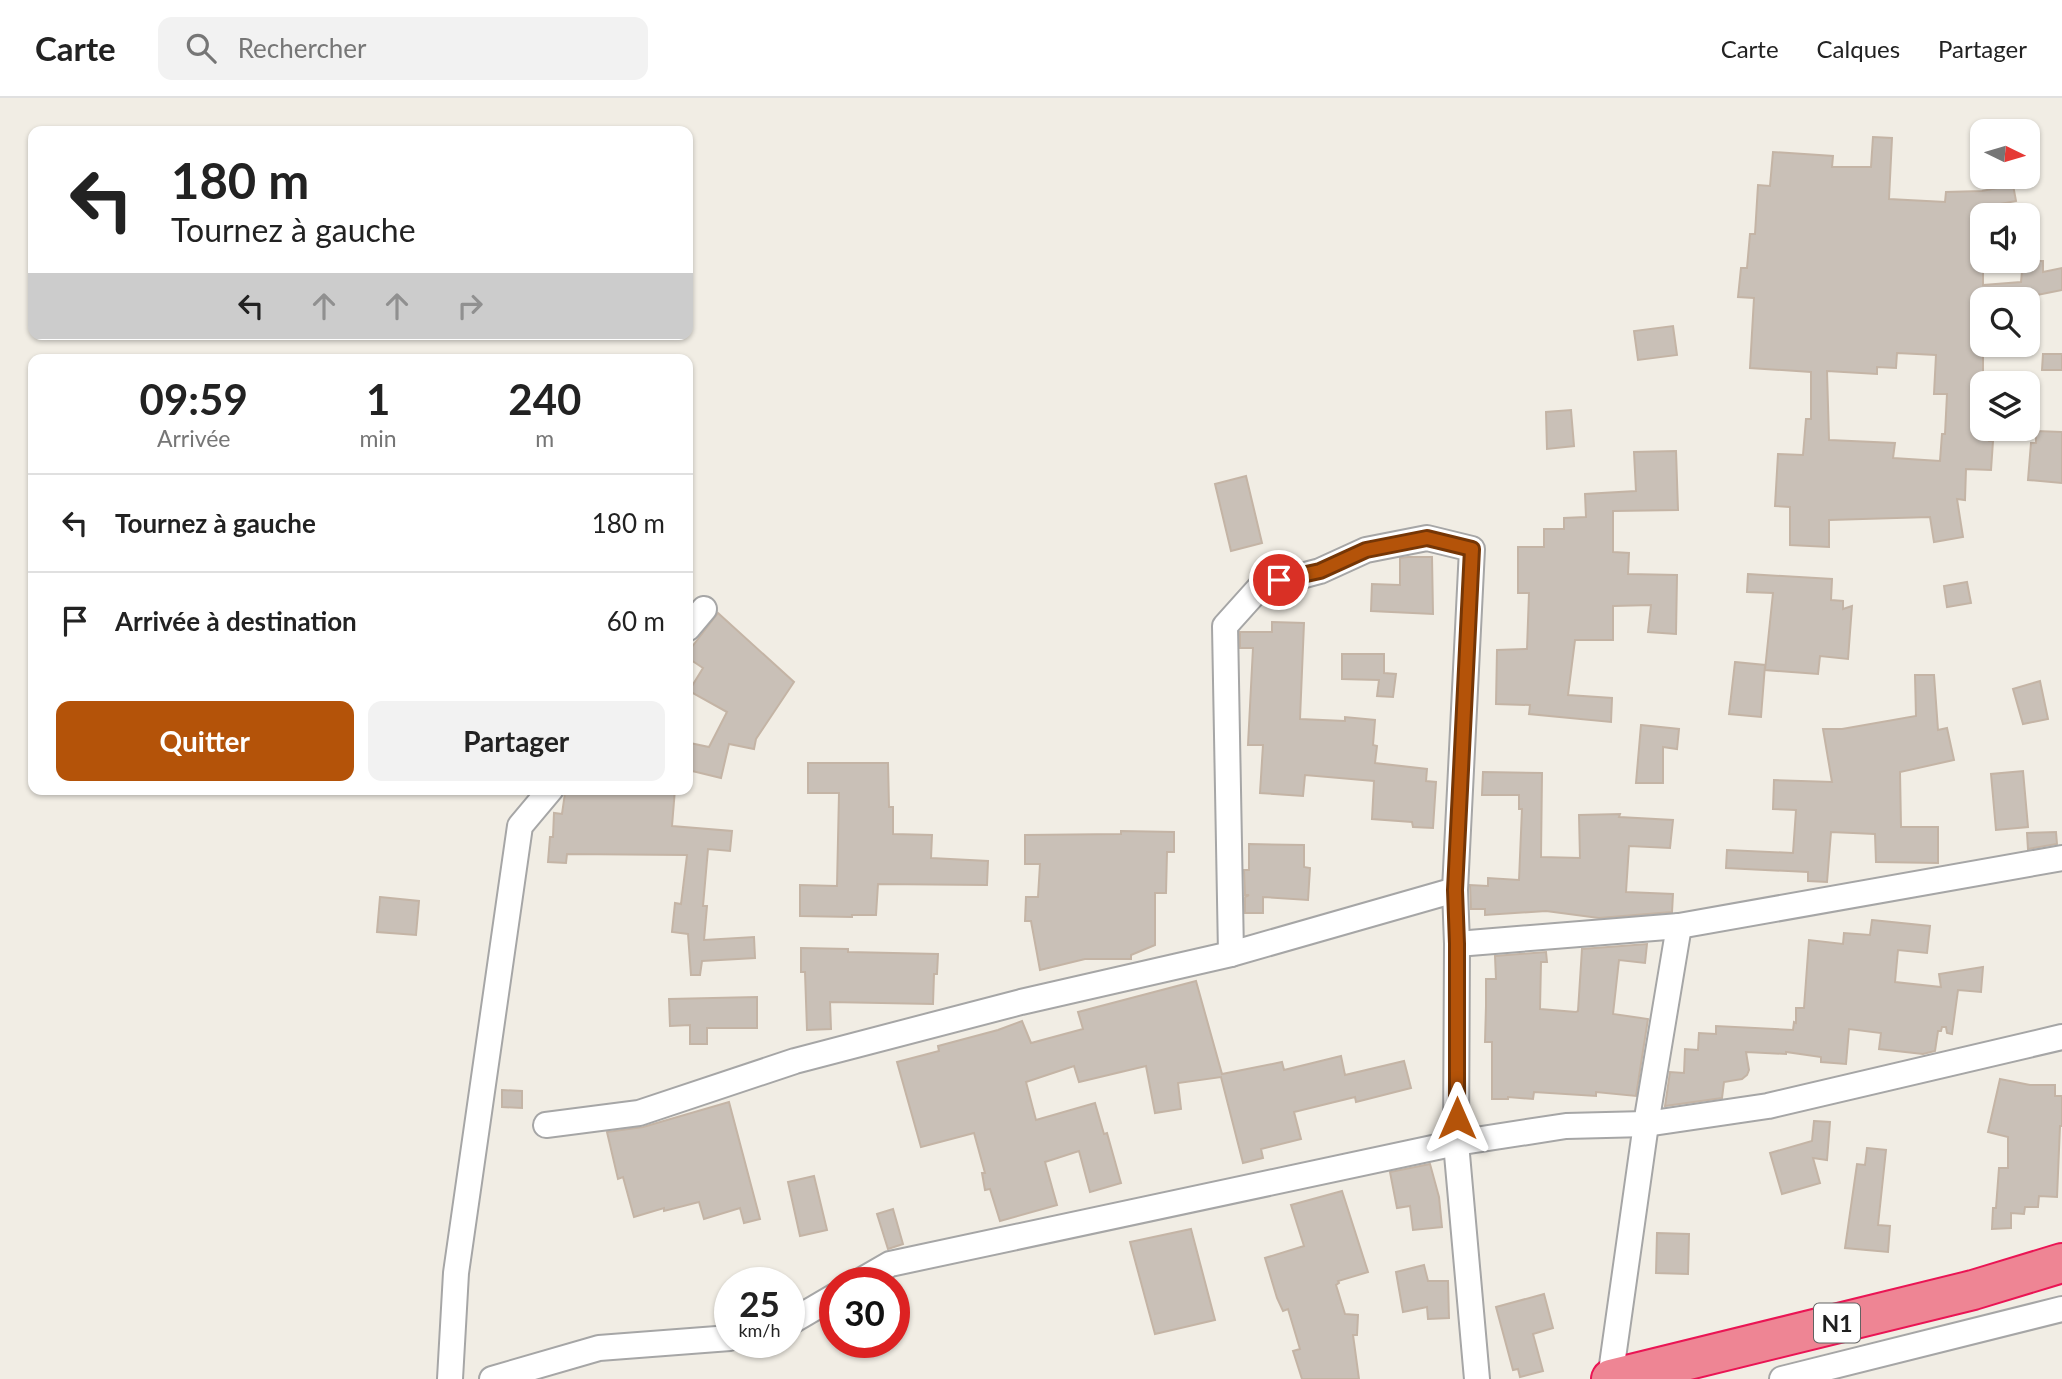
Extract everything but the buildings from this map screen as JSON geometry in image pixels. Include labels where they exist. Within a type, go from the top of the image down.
[{"type":"highway","name":"N1","points":[[1611,1379],[1973,1290],[2062,1263]]},
{"type":"street","points":[[1230,954],[1225,625],[1260,587],[1320,571],[1366,550],[1427,538],[1472,549],[1455,890],[1456,1143],[1477,1379]]},
{"type":"street","points":[[693,622],[704,609]]},
{"type":"street","points":[[450,1379],[456,1273],[520,826],[546,795]]},
{"type":"street","points":[[1457,944],[1679,926],[2062,858]]},
{"type":"street","points":[[546,1125],[639,1113],[795,1060],[1021,1002],[1230,954],[1455,890]]},
{"type":"street","points":[[1611,1379],[1646,1124],[1679,926]]},
{"type":"street","points":[[885,1267],[1456,1143],[1566,1126],[1646,1124],[1768,1106],[2062,1037]]},
{"type":"street","points":[[1962,1335],[1973,1290]]},
{"type":"street","points":[[1782,1379],[2062,1310]]},
{"type":"street","points":[[492,1379],[599,1348],[714,1339]]},
{"type":"route","points":[[1279,580],[1320,571],[1366,550],[1427,538],[1472,549],[1455,890],[1457,1118]]}]
